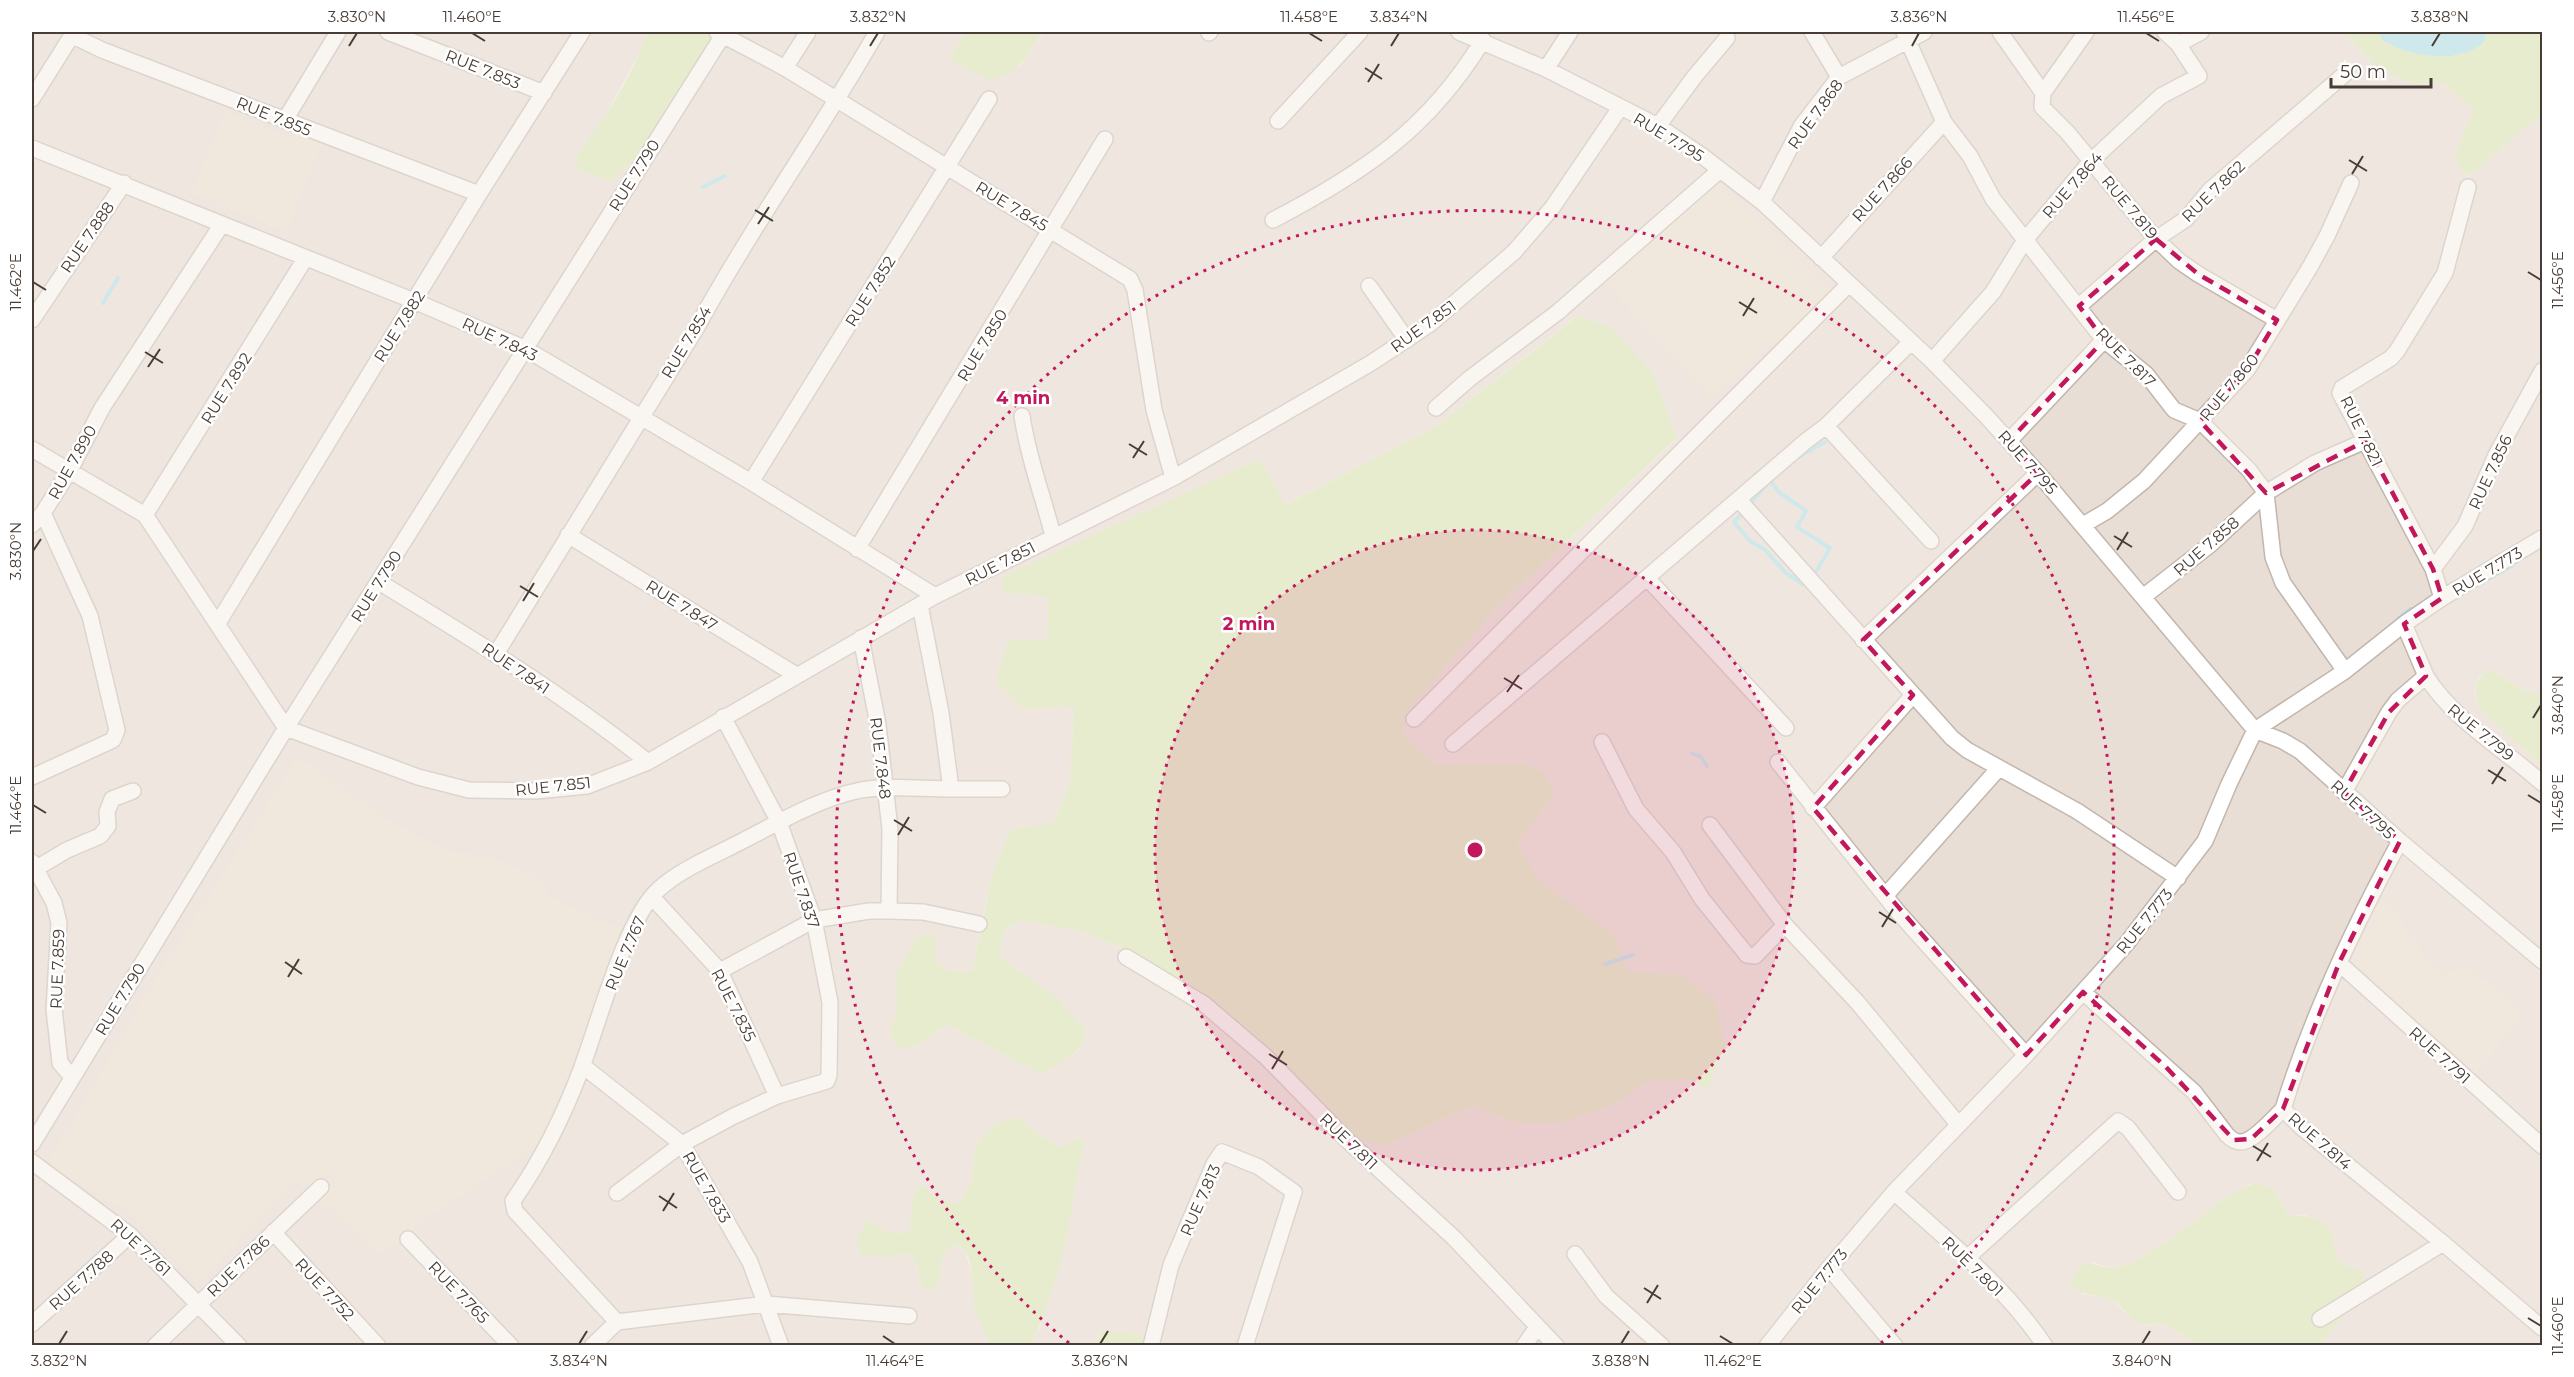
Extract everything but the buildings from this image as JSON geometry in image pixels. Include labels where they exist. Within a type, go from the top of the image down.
[{"type":"street","points":[[285,120],[338,32]]},
{"type":"street","name":"RUE 7.853","points":[[388,32],[544,93]]},
{"type":"street","name":"RUE 7.882","points":[[218,622],[478,194],[582,32]]},
{"type":"street","name":"RUE 7.845","points":[[722,32],[948,166],[1130,279],[1135,290],[1154,410],[1173,478]]},
{"type":"street","name":"RUE 7.790","points":[[32,1144],[286,728],[722,32]]},
{"type":"street","points":[[785,68],[808,32]]},
{"type":"street","name":"RUE 7.854","points":[[496,654],[770,203],[838,100],[877,32]]},
{"type":"street","points":[[1278,121],[1360,32]]},
{"type":"street","name":"RUE 7.795","points":[[1459,32],[1483,40],[1546,69],[1658,126],[1761,202],[1932,361],[2009,441],[2256,730],[2283,741],[2300,752],[2400,842],[2542,961]]},
{"type":"street","points":[[1546,69],[1570,32]]},
{"type":"street","points":[[1812,32],[1839,76]]},
{"type":"street","name":"RUE 7.868","points":[[1761,202],[1802,125],[1839,76],[1906,36],[1924,32]]},
{"type":"street","name":"RUE 7.819","points":[[2000,32],[2043,93],[2042,107],[2067,132],[2156,239],[2198,274],[2277,320]]},
{"type":"street","points":[[2043,93],[2086,32]]},
{"type":"street","name":"RUE 7.864","points":[[1932,361],[1993,292],[2025,240],[2090,162],[2161,96],[2199,76],[2178,44],[2165,32]]},
{"type":"street","points":[[2178,44],[2201,32]]},
{"type":"street","points":[[32,99],[72,33]]},
{"type":"street","name":"RUE 7.855","points":[[72,33],[102,50],[478,194]]},
{"type":"street","name":"RUE 7.817","points":[[1906,36],[1944,122],[1970,156],[1993,199],[2025,240],[2103,339],[2146,374],[2174,410],[2200,421],[2244,465],[2266,493]]},
{"type":"street","points":[[1658,126],[1727,38]]},
{"type":"street","points":[[1273,220],[1334,188],[1404,138],[1438,101],[1483,40]]},
{"type":"street","name":"RUE 7.862","points":[[2079,306],[2156,239],[2187,219],[2210,190],[2346,73]]},
{"type":"street","name":"RUE 7.852","points":[[751,482],[989,99]]},
{"type":"street","name":"RUE 7.851","points":[[286,728],[418,777],[469,790],[536,791],[587,786],[648,762],[935,596],[1173,478],[1407,340],[1430,324],[1476,285],[1526,239],[1552,208],[1620,108]]},
{"type":"street","name":"RUE 7.866","points":[[1821,258],[1944,122]]},
{"type":"street","name":"RUE 7.850","points":[[857,549],[1105,139]]},
{"type":"street","name":"RUE 7.843","points":[[32,148],[124,183],[524,348],[751,482],[935,596]]},
{"type":"street","points":[[1436,408],[1469,379],[1558,312],[1720,170]]},
{"type":"street","name":"RUE 7.888","points":[[32,320],[124,183]]},
{"type":"street","name":"RUE 7.860","points":[[2083,525],[2107,512],[2144,481],[2247,370],[2327,236],[2350,183]]},
{"type":"street","name":"RUE 7.821","points":[[2442,598],[2433,569],[2340,393],[2342,388],[2391,358],[2439,286],[2458,229],[2468,187]]},
{"type":"street","name":"RUE 7.890","points":[[32,777],[113,740],[117,730],[90,616],[43,513],[70,470],[102,408],[222,224]]},
{"type":"street","name":"RUE 7.892","points":[[145,515],[305,259]]},
{"type":"street","points":[[1414,719],[1849,284]]},
{"type":"street","points":[[1369,286],[1407,340]]},
{"type":"street","points":[[2009,441],[2103,339]]},
{"type":"street","points":[[1453,744],[1826,426],[1911,342]]},
{"type":"street","name":"RUE 7.856","points":[[2433,569],[2460,534],[2496,455],[2542,371]]},
{"type":"street","points":[[1022,416],[1026,449],[1045,503],[1053,536]]},
{"type":"street","points":[[1826,426],[1931,541]]},
{"type":"street","name":"RUE 7.858","points":[[2143,597],[2211,544],[2266,493],[2315,463],[2365,441]]},
{"type":"street","points":[[32,448],[145,515],[218,622],[286,728]]},
{"type":"street","points":[[1863,640],[2038,473]]},
{"type":"street","points":[[2266,493],[2273,557],[2283,584],[2345,670]]},
{"type":"street","points":[[1739,500],[1952,738],[1966,750],[2078,811],[2178,878]]},
{"type":"street","points":[[32,525],[43,513]]},
{"type":"street","name":"RUE 7.847","points":[[568,535],[795,675]]},
{"type":"street","name":"RUE 7.773","points":[[1767,1346],[1894,1192],[2026,1055],[2127,943],[2178,878],[2213,825],[2229,784],[2256,730],[2345,670],[2442,598],[2542,538]]},
{"type":"street","points":[[1648,579],[1786,728]]},
{"type":"street","name":"RUE 7.841","points":[[379,582],[496,654],[617,737],[648,762]]},
{"type":"street","points":[[920,605],[941,713],[951,789]]},
{"type":"street","name":"RUE 7.799","points":[[2404,624],[2426,676],[2451,710],[2542,783]]},
{"type":"street","name":"RUE 7.848","points":[[861,638],[878,724],[890,829],[889,911]]},
{"type":"street","points":[[2344,792],[2398,700],[2426,676]]},
{"type":"street","points":[[1814,808],[1913,695]]},
{"type":"street","name":"RUE 7.837","points":[[723,717],[779,822],[814,920],[830,1002],[827,1081],[777,1096]]},
{"type":"street","points":[[1602,742],[1636,809],[1673,852],[1702,899],[1746,955],[1755,956],[1785,925]]},
{"type":"street","points":[[1778,762],[1885,896],[2026,1055]]},
{"type":"street","points":[[1885,896],[1999,768]]},
{"type":"street","name":"RUE 7.767","points":[[616,1322],[515,1211],[513,1201],[553,1138],[583,1066],[619,961],[634,926],[652,897],[680,875],[779,822],[825,801],[861,790],[885,788],[1002,789]]},
{"type":"street","points":[[33,865],[100,836],[108,826],[107,812],[112,799],[133,791]]},
{"type":"street","points":[[1710,825],[1785,925],[1858,1003],[1958,1124]]},
{"type":"street","name":"RUE 7.814","points":[[2400,842],[2339,963],[2295,1072],[2283,1109],[2301,1127],[2444,1243],[2542,1328]]},
{"type":"street","name":"RUE 7.859","points":[[33,865],[54,903],[59,923],[54,1009],[60,1063],[72,1077]]},
{"type":"street","name":"RUE 7.835","points":[[652,897],[720,971],[777,1096]]},
{"type":"street","points":[[720,971],[814,920],[869,910],[923,912],[979,924]]},
{"type":"street","name":"RUE 7.811","points":[[1126,957],[1204,1004],[1266,1057],[1348,1141],[1454,1238],[1556,1346]]},
{"type":"street","name":"RUE 7.791","points":[[2339,963],[2542,1146]]},
{"type":"street","points":[[2083,992],[2194,1092],[2227,1135],[2234,1140],[2241,1143],[2251,1139],[2283,1109]]},
{"type":"street","name":"RUE 7.833","points":[[583,1066],[682,1144],[750,1262],[780,1346]]},
{"type":"street","points":[[617,1193],[682,1144],[777,1096]]},
{"type":"street","points":[[1967,1258],[2118,1121],[2128,1128],[2178,1192]]},
{"type":"street","name":"RUE 7.813","points":[[1152,1346],[1171,1265],[1214,1164],[1222,1152],[1259,1167],[1294,1192],[1245,1346]]},
{"type":"street","name":"RUE 7.761","points":[[32,1162],[130,1235],[239,1346]]},
{"type":"street","name":"RUE 7.786","points":[[155,1346],[321,1187]]},
{"type":"street","name":"RUE 7.801","points":[[1894,1192],[1967,1258],[2033,1327],[2045,1346]]},
{"type":"street","name":"RUE 7.752","points":[[273,1232],[378,1346]]},
{"type":"street","name":"RUE 7.788","points":[[32,1324],[130,1235]]},
{"type":"street","name":"RUE 7.765","points":[[408,1239],[511,1346]]},
{"type":"street","points":[[2320,1319],[2444,1243]]},
{"type":"street","points":[[1575,1254],[1606,1296],[1662,1346]]},
{"type":"street","points":[[1829,1268],[1895,1346]]},
{"type":"street","points":[[592,1346],[616,1322],[766,1304],[909,1316]]},
{"type":"street","points":[[1524,1346],[1538,1327]]},
{"type":"highlighted area","points":[[2156,239],[2198,274],[2277,320],[2247,370],[2200,421],[2266,493],[2365,441],[2433,569],[2442,598],[2404,624],[2426,676],[2389,712],[2344,792],[2400,841],[2339,963],[2283,1109],[2251,1139],[2234,1140],[2166,1067],[2083,992],[2026,1055],[1813,808],[1913,695],[1863,640],[2038,473],[2009,441],[2104,340],[2079,306]]},
{"type":"shaded area","points":[[32,32],[647,32],[642,48],[599,127],[576,157],[662,134],[725,51],[746,41],[747,32],[966,32],[949,59],[1019,67],[1044,32],[2343,32],[2377,67],[2414,84],[2442,83],[2474,109],[2455,155],[2461,172],[2466,175],[2477,170],[2531,122],[2542,118],[2542,695],[2527,692],[2490,669],[2479,677],[2475,688],[2476,700],[2481,711],[2542,766],[2542,1345],[2282,1345],[2321,1343],[2326,1339],[2339,1319],[2347,1266],[2334,1254],[2333,1236],[2306,1215],[2289,1215],[2273,1189],[2249,1184],[2240,1192],[2223,1199],[2178,1234],[2129,1264],[2111,1268],[2093,1262],[2082,1294],[2111,1299],[2133,1320],[2149,1326],[2161,1323],[2200,1345],[1147,1346],[1101,1331],[1095,1345],[1030,1345],[1040,1327],[1066,1241],[1078,1163],[1086,1141],[1058,1147],[1028,1127],[975,1146],[971,1183],[959,1203],[946,1203],[935,1198],[923,1185],[912,1199],[910,1229],[905,1233],[887,1232],[884,1258],[908,1253],[916,1262],[922,1286],[941,1280],[939,1262],[945,1252],[955,1245],[965,1251],[974,1281],[974,1307],[990,1345],[32,1345]],"holes":[[[1577,316],[1677,439],[1493,611],[1416,702],[1402,734],[1437,765],[1522,763],[1554,795],[1517,843],[1539,881],[1613,934],[1628,971],[1681,975],[1686,1079],[1647,1082],[1616,1104],[1562,1123],[1516,1123],[1474,1106],[1387,1145],[1180,981],[1139,955],[1083,932],[1019,920],[1003,933],[1000,954],[1002,959],[1086,1037],[1077,1052],[1041,1074],[951,1027],[945,1026],[911,1049],[890,1030],[897,1012],[935,961],[949,971],[972,972],[987,897],[1054,823],[1070,783],[1074,707],[1023,709],[1048,639],[1048,596],[1008,593],[1259,459],[1284,505],[1435,427]],[[389,821],[442,850],[623,931],[617,943],[254,824]]]},
{"type":"shaded area","points":[[224,112],[291,138],[294,132],[322,143],[286,231],[192,194]]},
{"type":"shaded area","points":[[1715,179],[1834,294],[1805,322],[1769,347],[1711,398],[1603,280]]},
{"type":"shaded area","points":[[298,757],[389,821],[442,850],[491,857],[538,877],[548,896],[623,931],[585,1047],[540,1153],[530,1150],[416,1225],[403,1239],[380,1254],[298,1181],[197,1283],[135,1216],[47,1163],[101,1075],[143,999]]},
{"type":"shaded area","points":[[2371,900],[2378,904],[2387,903],[2398,914],[2403,927],[2441,975],[2469,965],[2475,974],[2510,999],[2523,1016],[2473,1075],[2355,976],[2352,959],[2375,912]]},
{"type":"green space","points":[[647,32],[747,32],[746,41],[724,52],[662,134],[611,181],[578,170],[576,157],[617,97],[634,65]]},
{"type":"green space","points":[[966,32],[1043,32],[1027,56],[1013,70],[997,79],[987,79],[949,59]]},
{"type":"green space","points":[[2343,32],[2542,32],[2542,118],[2531,122],[2477,170],[2466,175],[2461,172],[2455,155],[2474,109],[2442,83],[2414,84],[2377,67]]},
{"type":"green space","points":[[1578,316],[1611,327],[1652,372],[1677,438],[1493,611],[1416,702],[1402,734],[1437,765],[1522,763],[1544,773],[1554,795],[1517,843],[1539,881],[1613,934],[1628,971],[1681,975],[1715,1001],[1725,1047],[1708,1088],[1686,1079],[1647,1082],[1616,1104],[1562,1123],[1516,1123],[1473,1106],[1387,1145],[1349,1139],[1180,981],[1139,955],[1083,932],[1019,920],[1003,933],[1000,954],[1002,959],[1054,996],[1086,1030],[1081,1045],[1070,1057],[1041,1074],[945,1026],[911,1049],[899,1047],[894,1043],[890,1029],[897,1012],[897,971],[916,938],[935,933],[936,962],[949,971],[972,972],[992,875],[1011,829],[1054,823],[1070,783],[1074,707],[1023,709],[995,682],[1008,641],[1048,639],[1048,597],[1008,593],[1003,590],[1001,578],[1260,459],[1285,505],[1435,427]]},
{"type":"green space","points":[[2489,669],[2527,692],[2542,695],[2542,766],[2481,711],[2476,699],[2476,688],[2480,678]]},
{"type":"green space","points":[[1022,1117],[1028,1127],[1058,1147],[1070,1144],[1073,1139],[1086,1140],[1059,1267],[1047,1307],[1036,1333],[1030,1345],[990,1345],[975,1310],[970,1263],[962,1249],[955,1245],[943,1256],[940,1269],[941,1280],[933,1290],[922,1286],[916,1262],[908,1253],[884,1258],[861,1254],[856,1242],[867,1219],[887,1232],[905,1233],[910,1229],[912,1199],[917,1187],[923,1185],[939,1198],[959,1203],[971,1183],[975,1146],[996,1123]]},
{"type":"green space","points":[[2256,1182],[2273,1189],[2289,1215],[2308,1217],[2326,1225],[2333,1236],[2337,1259],[2347,1266],[2365,1272],[2361,1290],[2321,1343],[2282,1346],[2200,1345],[2161,1323],[2141,1324],[2115,1302],[2072,1288],[2075,1273],[2087,1263],[2111,1268],[2129,1264],[2178,1234],[2223,1199]]},
{"type":"green space","points":[[1101,1331],[1138,1334],[1143,1337],[1147,1345],[1095,1346]]},
{"type":"waterway","points":[[2392,32],[2411,40],[2433,44],[2455,43],[2474,35],[2473,32]]},
{"type":"waterway","points":[[703,187],[725,176]]},
{"type":"waterway","points":[[103,303],[118,278]]},
{"type":"waterway","points":[[1797,458],[1825,442]]},
{"type":"waterway","points":[[1770,481],[1779,492],[1806,511],[1797,527],[1830,548],[1813,577]]},
{"type":"waterway","points":[[1748,506],[1769,482]]},
{"type":"waterway","points":[[1743,512],[1734,522],[1750,541],[1765,550],[1786,573],[1802,584],[1808,583]]},
{"type":"waterway","points":[[2478,585],[2512,566]]},
{"type":"waterway","points":[[2398,619],[2411,609],[2415,609]]},
{"type":"waterway","points":[[1692,753],[1701,757],[1707,766]]},
{"type":"waterway","points":[[1605,964],[1633,955]]}]
